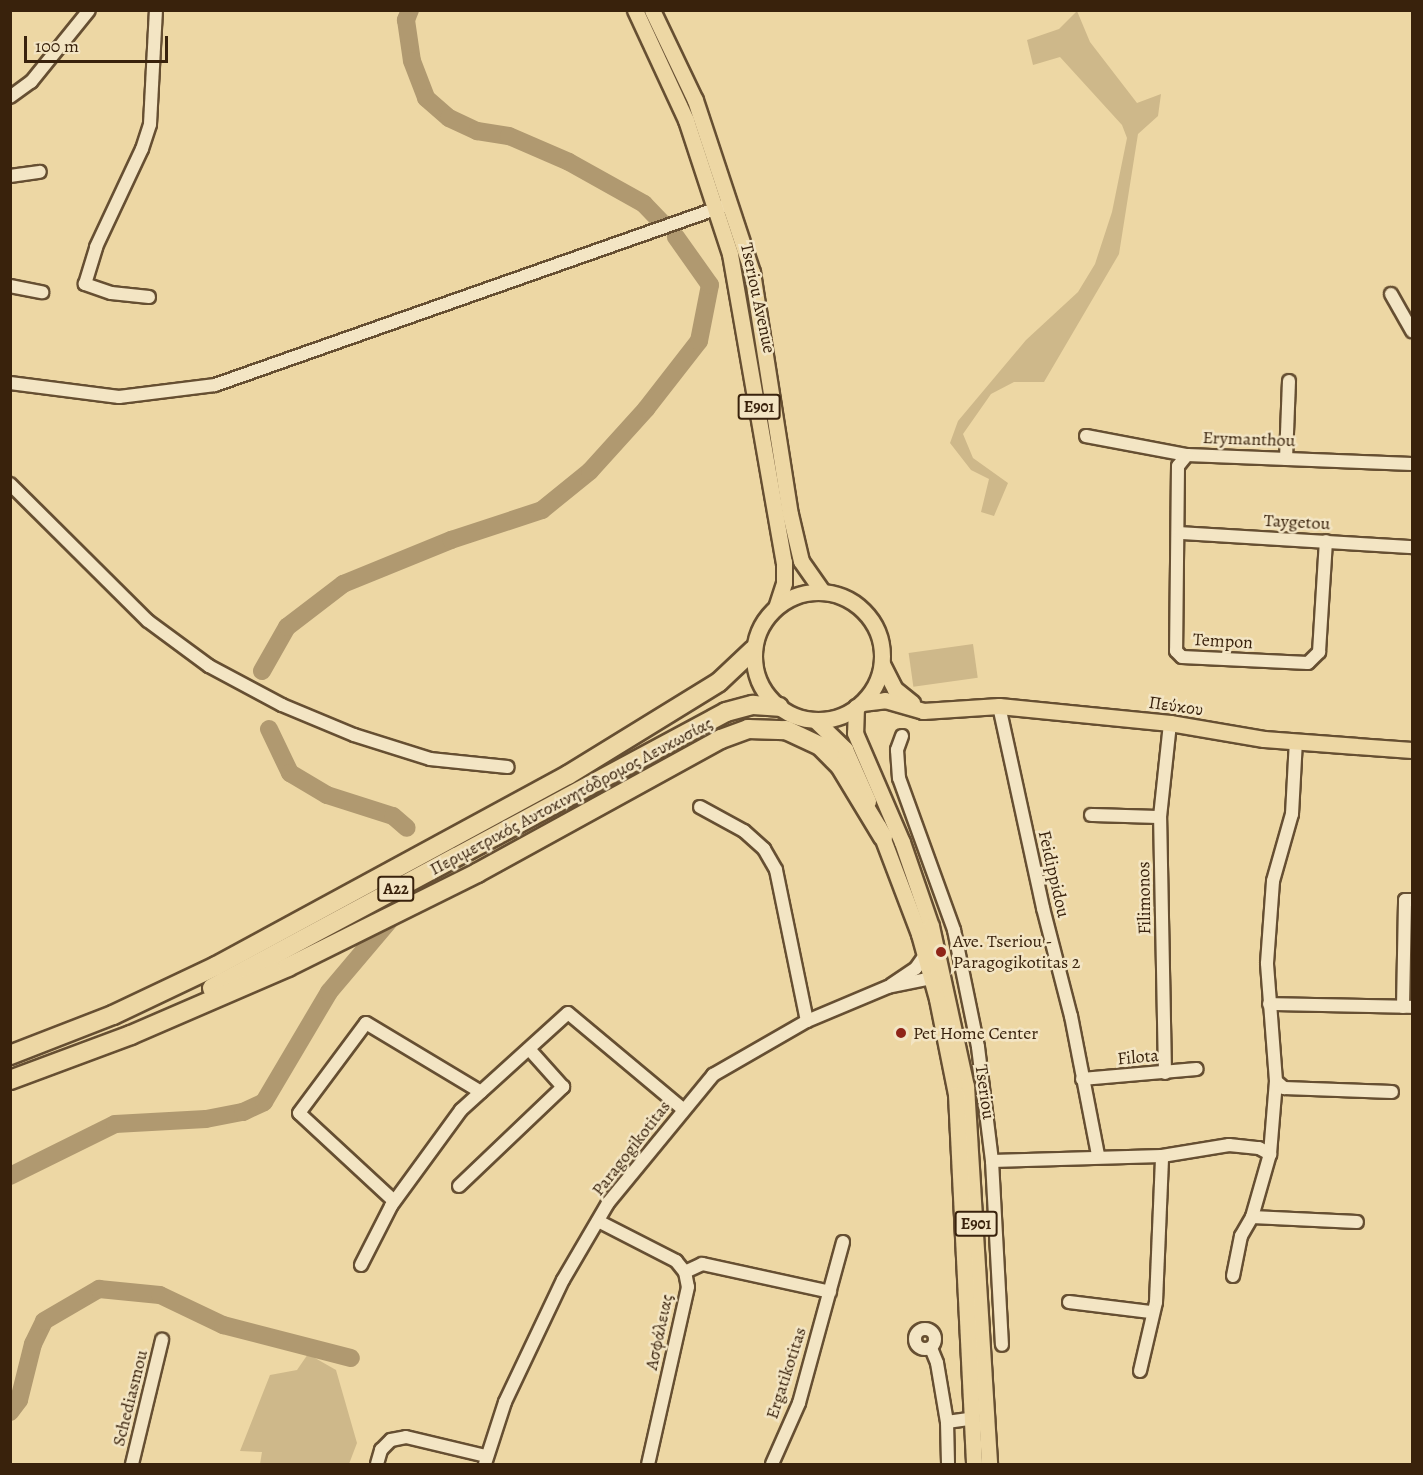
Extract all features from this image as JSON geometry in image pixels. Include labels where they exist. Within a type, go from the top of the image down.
[{"type":"highway","name":"Περιμετρικός Αυτοκινητόδρομος Λευκωσίας","points":[[10,1055],[113,1015],[216,966],[568,775],[719,682],[753,650]]},
{"type":"highway","name":"Περιμετρικός Αυτοκινητόδρομος Λευκωσίας","points":[[10,1072],[107,1036],[215,986],[726,712],[753,705],[779,707]]},
{"type":"highway","points":[[10,1080],[131,1035],[288,967],[477,873],[721,739],[748,729],[786,730],[820,746],[840,766],[883,837]]},
{"type":"main road","name":"Tseriou Avenue","points":[[635,10],[752,272],[764,332],[796,542],[805,568],[822,591]]},
{"type":"main road","name":"Tseriou Avenue","points":[[651,10],[680,63],[724,207],[778,515],[784,562],[784,583],[776,607]]},
{"type":"main road","points":[[822,591],[842,596],[859,606],[872,621],[881,641],[882,664],[875,685],[859,705],[843,715],[815,720],[799,717],[779,707],[763,691],[754,670],[753,650],[758,631],[776,607],[802,593],[822,591]]},
{"type":"main road","name":"Πεύκου","points":[[882,664],[899,694],[934,710]]},
{"type":"main road","name":"Πεύκου","points":[[859,705],[885,700],[915,710],[999,706],[1170,723],[1296,741],[1413,750]]},
{"type":"main road","name":"Tseriou","points":[[859,705],[855,734],[902,842],[932,926],[966,1086],[989,1464]]},
{"type":"main road","name":"Tseriou","points":[[815,720],[845,749],[883,837],[925,955],[956,1094],[974,1418],[974,1464]]},
{"type":"street","points":[[10,97],[32,82],[88,10]]},
{"type":"street","points":[[149,297],[111,293],[85,284],[96,247],[142,149],[150,124],[156,10]]},
{"type":"street","points":[[10,176],[40,172]]},
{"type":"street","points":[[10,383],[119,397],[215,385],[724,207]]},
{"type":"street","points":[[10,286],[42,292]]},
{"type":"street","points":[[1391,294],[1413,330]]},
{"type":"street","points":[[1286,459],[1289,381]]},
{"type":"street","name":"Erymanthou","points":[[1086,436],[1187,455],[1413,464]]},
{"type":"street","name":"Tempon","points":[[1187,455],[1178,466],[1180,533],[1176,651],[1182,657],[1308,663],[1319,652],[1326,541]]},
{"type":"street","points":[[10,484],[148,621],[209,666],[282,705],[354,735],[430,759],[508,767]]},
{"type":"street","name":"Taygetou","points":[[1180,533],[1413,547]]},
{"type":"street","name":"Feidippidou","points":[[999,706],[1043,908],[1071,1016],[1098,1155]]},
{"type":"street","name":"Filimonos","points":[[1165,1073],[1160,817],[1170,723]]},
{"type":"street","points":[[902,736],[897,750],[899,778],[954,930],[978,1047],[992,1161],[1002,1345]]},
{"type":"street","points":[[1233,1276],[1242,1236],[1252,1217],[1270,1154],[1276,1081],[1268,963],[1273,881],[1292,814],[1296,741]]},
{"type":"street","points":[[700,807],[744,831],[764,849],[776,870],[807,1021]]},
{"type":"street","points":[[1091,815],[1160,817]]},
{"type":"street","points":[[1269,1004],[1408,1007],[1406,900],[1413,900]]},
{"type":"street","points":[[888,987],[916,969],[925,955]]},
{"type":"street","name":"Paragogikotitas","points":[[485,1460],[505,1402],[563,1280],[598,1221],[713,1074],[807,1021],[888,987],[931,978]]},
{"type":"street","points":[[361,1265],[394,1201],[461,1110],[568,1013],[684,1110]]},
{"type":"street","points":[[394,1201],[299,1113],[366,1023],[481,1092]]},
{"type":"street","points":[[459,1186],[563,1087],[528,1049]]},
{"type":"street","name":"Filota","points":[[1082,1079],[1197,1069]]},
{"type":"street","points":[[1276,1081],[1284,1088],[1392,1092]]},
{"type":"street","points":[[992,1161],[1098,1155],[1162,1156],[1229,1145],[1270,1154]]},
{"type":"street","points":[[1140,1371],[1150,1312],[1156,1302],[1162,1156]]},
{"type":"street","points":[[1252,1217],[1357,1222]]},
{"type":"street","name":"Ασφάλειας","points":[[598,1221],[676,1261],[685,1272],[688,1287],[648,1464]]},
{"type":"street","name":"Ergatikotitas","points":[[772,1464],[799,1403],[843,1242]]},
{"type":"street","points":[[685,1272],[702,1264],[830,1292]]},
{"type":"street","points":[[1069,1302],[1150,1312]]},
{"type":"street","name":"Schediasmou","points":[[132,1464],[162,1340]]},
{"type":"street","points":[[931,1348],[937,1363],[946,1422],[948,1464]]},
{"type":"street","points":[[946,1422],[974,1418]]},
{"type":"street","points":[[377,1464],[381,1450],[392,1440],[406,1437],[485,1460]]},
{"type":"shaded area","points":[[1077,11],[1090,42],[1137,103],[1161,94],[1158,116],[1138,134],[1119,254],[1044,382],[1014,382],[991,394],[963,434],[973,458],[1008,483],[994,516],[981,512],[989,479],[971,470],[950,443],[958,421],[1026,340],[1078,292],[1095,264],[1112,212],[1127,138],[1122,125],[1060,57],[1033,65],[1027,40],[1059,29]]},
{"type":"shaded area","points":[[973,644],[978,678],[913,687],[909,653]]},
{"type":"shaded area","points":[[308,1354],[336,1370],[357,1443],[349,1464],[260,1464],[262,1452],[240,1451],[270,1375],[297,1370]]},
{"type":"waterway","points":[[410,10],[406,20],[412,61],[426,98],[449,118],[477,131],[509,136],[569,162],[644,204],[663,224]]},
{"type":"waterway","points":[[262,671],[287,627],[343,584],[451,540],[542,510],[590,471],[646,409],[699,341],[710,285],[676,237]]},
{"type":"waterway","points":[[269,729],[290,773],[327,795],[393,816],[407,828]]},
{"type":"waterway","points":[[10,1176],[115,1124],[206,1119],[243,1112],[264,1102],[329,992],[394,915]]},
{"type":"waterway","points":[[10,1412],[19,1400],[33,1344],[44,1321],[99,1289],[160,1295],[223,1325],[351,1358]]},
{"type":"place","name":"Ave. Tseriou - Paragogikotitas 2","points":[[941,952]]},
{"type":"place","name":"Pet Home Center","points":[[901,1033]]}]
